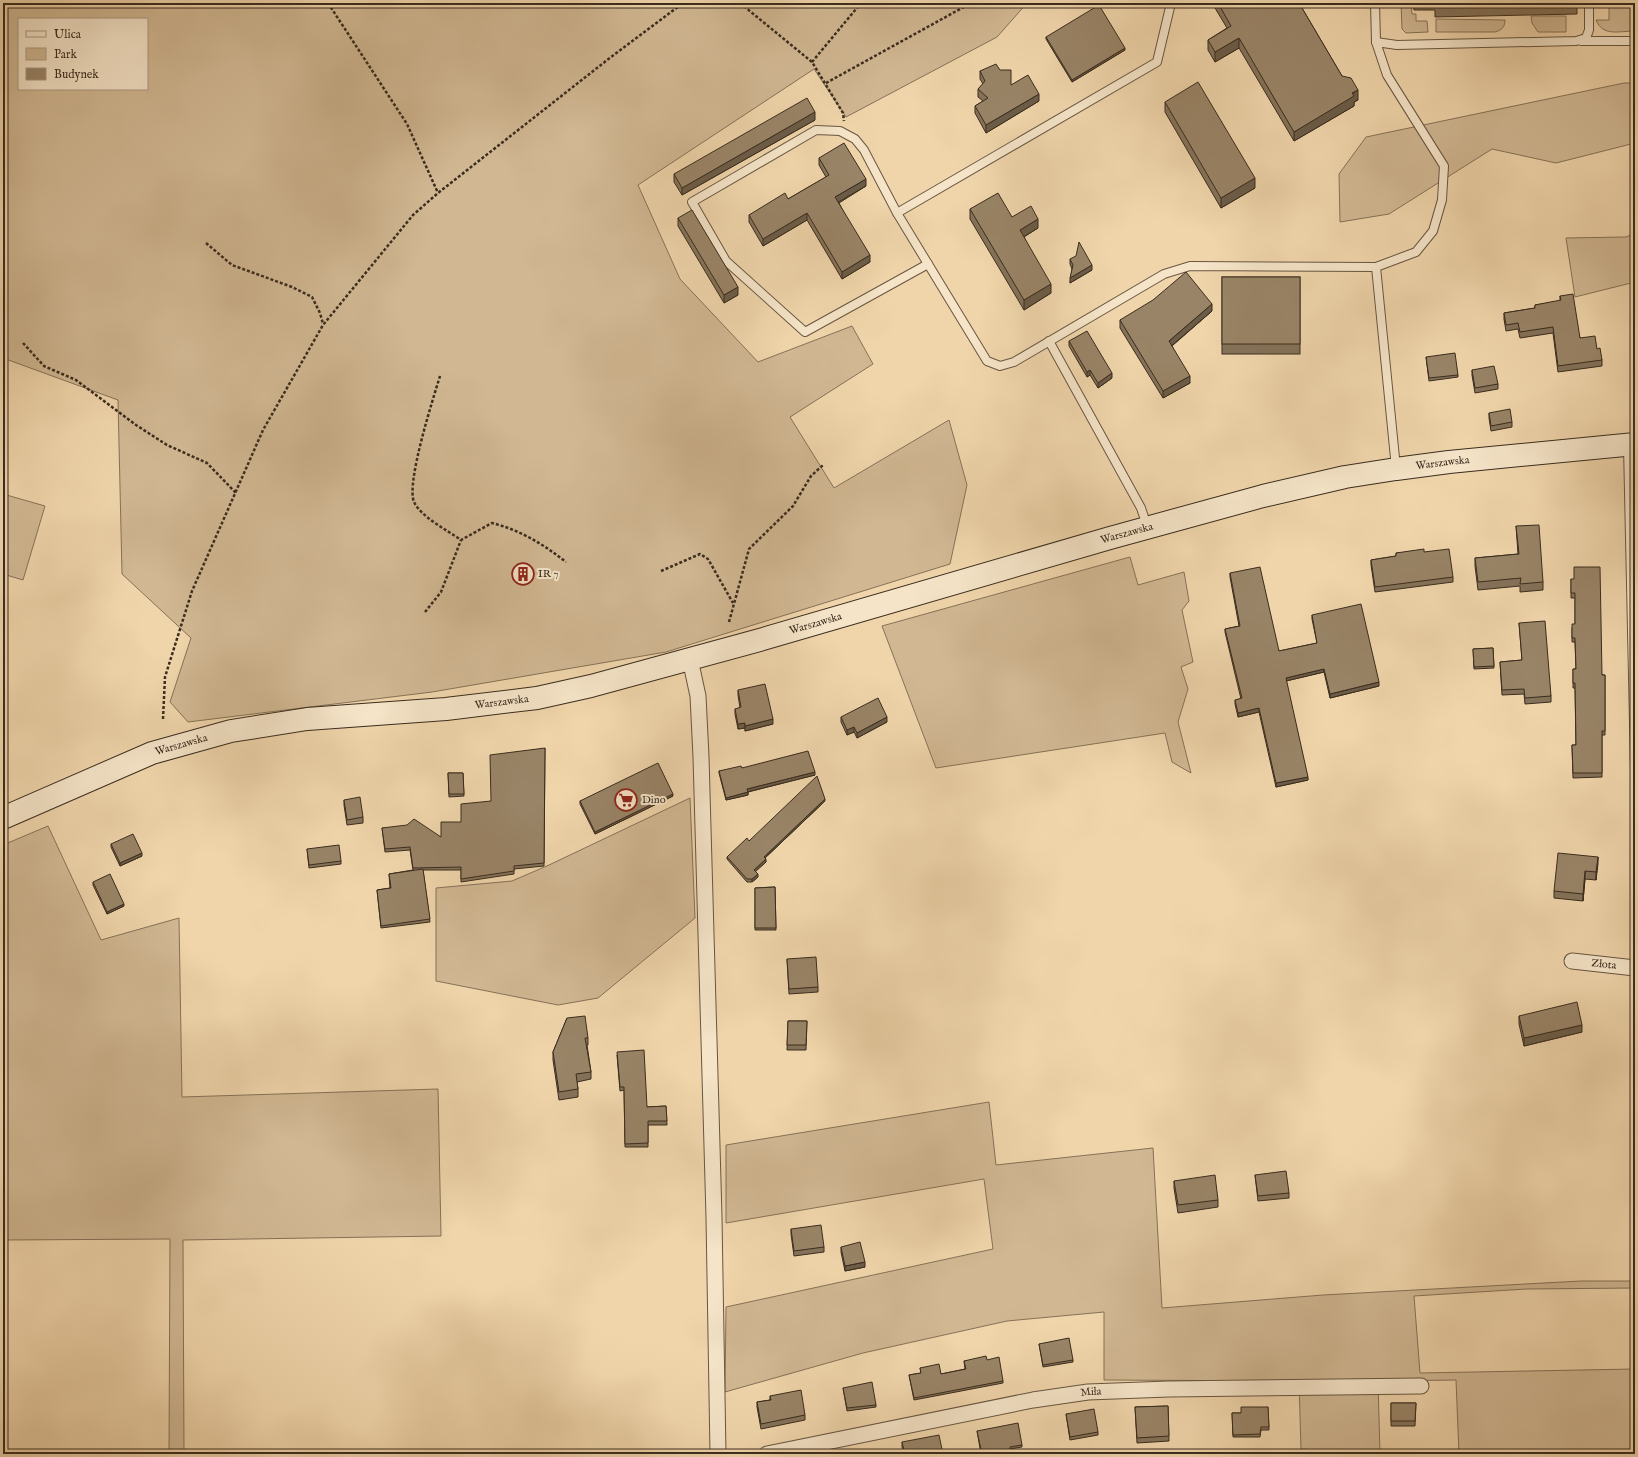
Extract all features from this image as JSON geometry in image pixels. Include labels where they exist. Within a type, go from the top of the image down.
[{"type":"main road","name":"Warszawska","points":[[3,818],[152,753],[231,731],[308,719],[446,709],[537,698],[591,686],[690,660],[1147,528],[1263,496],[1345,477],[1449,462],[1631,445]]},
{"type":"street","points":[[690,660],[698,696],[701,757],[714,1217],[718,1454]]},
{"type":"street","name":"Złota","points":[[1572,961],[1635,968]]},
{"type":"street","name":"Miła","points":[[768,1454],[1033,1400],[1088,1392],[1421,1386]]},
{"type":"lane","points":[[897,213],[1157,62],[1171,3]]},
{"type":"lane","points":[[928,264],[805,332],[726,261],[692,202],[816,130],[840,131],[855,139],[864,150],[897,213],[987,361],[1000,366],[1014,362],[1164,274],[1190,266],[1376,267],[1416,252],[1433,231],[1442,200],[1444,166],[1387,75],[1376,42],[1375,3]]},
{"type":"lane","points":[[1576,41],[1586,38],[1589,30],[1589,3]]},
{"type":"lane","points":[[1376,42],[1397,45],[1635,41]]},
{"type":"lane","points":[[1376,267],[1396,469]]},
{"type":"lane","points":[[1049,342],[1141,508],[1147,528]]},
{"type":"lane","points":[[1631,445],[1635,769]]},
{"type":"path","points":[[328,3],[407,124],[438,193]]},
{"type":"path","points":[[163,719],[165,677],[192,591],[263,430],[323,325],[413,215],[438,193],[611,57],[683,3]]},
{"type":"path","points":[[740,3],[812,62],[844,113],[845,124],[840,131]]},
{"type":"path","points":[[812,62],[861,3]]},
{"type":"path","points":[[826,83],[971,3]]},
{"type":"path","points":[[206,243],[232,265],[292,287],[312,297],[320,313],[323,325]]},
{"type":"path","points":[[23,343],[44,366],[76,380],[136,425],[167,445],[207,463],[236,494]]},
{"type":"path","points":[[440,376],[426,423],[414,476],[414,500],[421,513],[461,540]]},
{"type":"path","points":[[729,622],[749,549],[793,506],[811,476],[823,465]]},
{"type":"path","points":[[425,612],[441,592],[461,540],[492,523],[517,530],[547,547],[566,562]]},
{"type":"path","points":[[662,571],[700,554],[708,559],[733,604]]},
{"type":"green space","points":[[3,3],[1027,3],[997,37],[846,117],[814,69],[638,185],[680,279],[758,362],[852,326],[873,364],[790,417],[834,488],[949,420],[967,485],[950,564],[666,652],[432,692],[188,722],[170,702],[191,638],[122,574],[118,400],[3,358]]},
{"type":"green space","points":[[1401,3],[1411,3],[1412,14],[1416,14],[1416,21],[1427,21],[1428,32],[1406,33],[1402,29]]},
{"type":"green space","points":[[1609,3],[1635,3],[1635,31],[1612,32],[1603,29],[1599,25],[1596,20],[1609,20]]},
{"type":"green space","points":[[1531,16],[1566,16],[1566,32],[1538,32],[1532,23]]},
{"type":"green space","points":[[1436,19],[1505,20],[1503,28],[1495,32],[1436,32]]},
{"type":"green space","points":[[1624,83],[1635,83],[1635,143],[1556,163],[1492,149],[1389,214],[1340,222],[1339,174],[1366,137]]},
{"type":"green space","points":[[1635,233],[1635,282],[1575,297],[1566,238],[1626,237]]},
{"type":"green space","points":[[3,494],[45,506],[23,580],[3,574]]},
{"type":"green space","points":[[1130,557],[1138,585],[1184,572],[1189,601],[1182,610],[1193,662],[1181,667],[1188,689],[1178,722],[1191,773],[1172,762],[1165,733],[936,768],[882,626]]},
{"type":"green space","points":[[690,798],[695,918],[598,998],[558,1005],[436,981],[436,888],[512,881]]},
{"type":"green space","points":[[48,826],[101,940],[179,918],[182,1097],[438,1089],[441,1236],[183,1240],[184,1454],[169,1454],[170,1239],[3,1240],[3,845]]},
{"type":"green space","points":[[989,1102],[996,1165],[1153,1148],[1162,1308],[1323,1295],[1581,1281],[1635,1281],[1635,1288],[1526,1289],[1414,1296],[1420,1373],[1635,1369],[1635,1454],[1459,1454],[1456,1380],[1378,1381],[1380,1454],[1301,1449],[1299,1381],[1104,1380],[1104,1312],[1007,1321],[863,1353],[725,1392],[726,1307],[993,1249],[984,1179],[726,1223],[726,1145]]},
{"type":"building","points":[[1218,3],[1299,3],[1342,76],[1351,78],[1358,90],[1352,93],[1354,96],[1294,132],[1239,38],[1215,52],[1208,40],[1231,26]]},
{"type":"building","points":[[1099,5],[1125,48],[1072,80],[1046,37]]},
{"type":"building","points":[[996,64],[1000,70],[1011,70],[1011,85],[1028,75],[1039,94],[986,125],[975,106],[988,98],[978,89],[985,81],[980,71]]},
{"type":"building","points":[[1198,82],[1255,178],[1221,198],[1165,102]]},
{"type":"building","points":[[807,98],[815,112],[682,188],[674,174]]},
{"type":"building","points":[[844,143],[866,179],[835,197],[870,255],[842,272],[807,213],[763,239],[749,215],[785,193],[788,199],[829,175],[819,158]]},
{"type":"building","points":[[998,193],[1012,217],[1031,206],[1038,219],[1020,230],[1051,284],[1024,300],[970,209]]},
{"type":"building","points":[[692,210],[738,287],[724,295],[678,218]]},
{"type":"building","points":[[1079,242],[1092,265],[1070,278],[1073,265],[1070,259],[1076,256]]},
{"type":"building","points":[[1186,272],[1212,304],[1169,341],[1190,376],[1163,391],[1120,320],[1153,300]]},
{"type":"building","points":[[1222,277],[1300,277],[1300,344],[1222,344]]},
{"type":"building","points":[[1573,294],[1580,338],[1595,336],[1597,349],[1600,348],[1602,360],[1558,366],[1553,327],[1520,332],[1518,323],[1506,325],[1504,313],[1535,308],[1535,305],[1561,300],[1560,296]]},
{"type":"building","points":[[1087,331],[1112,373],[1098,383],[1090,370],[1087,372],[1069,341]]},
{"type":"building","points":[[1455,353],[1458,375],[1429,378],[1426,357]]},
{"type":"building","points":[[1494,366],[1498,384],[1475,388],[1472,370]]},
{"type":"building","points":[[1510,409],[1512,422],[1491,426],[1489,413]]},
{"type":"building","points":[[1539,525],[1543,582],[1520,584],[1521,578],[1478,582],[1475,558],[1519,554],[1516,526]]},
{"type":"building","points":[[1424,549],[1424,552],[1449,549],[1453,577],[1375,587],[1371,560],[1396,556],[1396,553]]},
{"type":"building","points":[[1260,567],[1279,651],[1317,643],[1312,615],[1361,604],[1379,682],[1330,694],[1324,669],[1286,678],[1308,777],[1276,783],[1259,708],[1238,713],[1235,700],[1242,698],[1225,629],[1240,626],[1230,573]]},
{"type":"building","points":[[1574,567],[1600,567],[1602,675],[1605,675],[1605,731],[1602,731],[1602,773],[1573,773],[1572,745],[1576,745],[1575,683],[1573,683],[1573,669],[1576,669],[1575,638],[1572,638],[1572,624],[1575,624],[1575,593],[1571,593],[1571,579],[1574,579]]},
{"type":"building","points":[[1545,621],[1551,696],[1525,698],[1524,689],[1502,690],[1500,662],[1522,660],[1519,623]]},
{"type":"building","points":[[1493,648],[1494,666],[1474,667],[1473,649]]},
{"type":"building","points":[[765,684],[773,719],[745,726],[745,723],[738,724],[735,709],[741,707],[738,690]]},
{"type":"building","points":[[878,698],[887,717],[857,733],[854,727],[847,730],[841,717]]},
{"type":"building","points":[[545,748],[544,863],[514,866],[514,871],[461,879],[461,867],[413,868],[410,847],[385,849],[382,828],[407,825],[414,819],[441,837],[441,822],[461,822],[461,804],[491,801],[490,755]]},
{"type":"building","points":[[808,751],[815,772],[747,789],[748,792],[726,798],[719,771],[741,766],[742,768]]},
{"type":"building","name":"Dino","points":[[658,763],[673,794],[595,832],[580,801]]},
{"type":"building","points":[[448,773],[463,773],[464,794],[449,794]]},
{"type":"building","points":[[817,776],[825,799],[764,857],[766,859],[754,870],[758,874],[752,879],[747,879],[727,857],[747,838],[749,841]]},
{"type":"building","points":[[360,797],[363,817],[347,820],[344,800]]},
{"type":"building","points":[[133,834],[142,853],[120,863],[111,844]]},
{"type":"building","points":[[339,845],[341,861],[309,865],[307,849]]},
{"type":"building","points":[[1558,853],[1598,857],[1596,872],[1585,871],[1583,894],[1554,891]]},
{"type":"building","points":[[423,869],[430,919],[381,926],[377,890],[391,888],[389,874]]},
{"type":"building","points":[[110,874],[124,904],[107,912],[93,882]]},
{"type":"building","points":[[775,887],[776,928],[755,928],[755,888]]},
{"type":"building","points":[[816,957],[818,987],[789,989],[787,959]]},
{"type":"building","points":[[1577,1002],[1582,1025],[1524,1038],[1519,1016]]},
{"type":"building","points":[[585,1016],[588,1038],[585,1038],[591,1072],[576,1074],[578,1089],[559,1092],[553,1052],[567,1018]]},
{"type":"building","points":[[788,1021],[807,1021],[806,1045],[787,1045]]},
{"type":"building","points":[[644,1050],[647,1107],[666,1106],[667,1121],[648,1121],[648,1143],[625,1144],[624,1087],[620,1087],[617,1052]]},
{"type":"building","points":[[1286,1171],[1289,1193],[1258,1196],[1255,1175]]},
{"type":"building","points":[[1215,1175],[1218,1200],[1178,1205],[1174,1181]]},
{"type":"building","points":[[821,1225],[824,1247],[794,1251],[791,1229]]},
{"type":"building","points":[[860,1242],[865,1262],[845,1266],[841,1247]]},
{"type":"building","points":[[1069,1338],[1073,1360],[1043,1365],[1039,1344]]},
{"type":"building","points":[[986,1356],[987,1360],[999,1357],[1003,1381],[914,1398],[909,1375],[921,1373],[920,1368],[939,1364],[941,1374],[966,1369],[964,1361]]},
{"type":"building","points":[[872,1382],[876,1405],[847,1408],[843,1388]]},
{"type":"building","points":[[801,1390],[805,1415],[761,1424],[757,1402],[771,1400],[770,1396]]},
{"type":"building","points":[[1391,1403],[1416,1403],[1415,1421],[1391,1421]]},
{"type":"building","points":[[1168,1406],[1169,1436],[1137,1438],[1135,1407]]},
{"type":"building","points":[[1241,1407],[1268,1407],[1269,1427],[1261,1427],[1260,1434],[1233,1435],[1232,1413],[1241,1413]]},
{"type":"building","points":[[1094,1409],[1098,1432],[1070,1437],[1066,1414]]},
{"type":"building","points":[[1018,1423],[1022,1445],[1010,1447],[1010,1449],[982,1454],[977,1431]]},
{"type":"building","points":[[939,1435],[943,1454],[905,1454],[902,1442]]},
{"type":"place","name":"IR 7","points":[[523,574]]},
{"type":"place","name":"Dino","points":[[626,800]]}]
